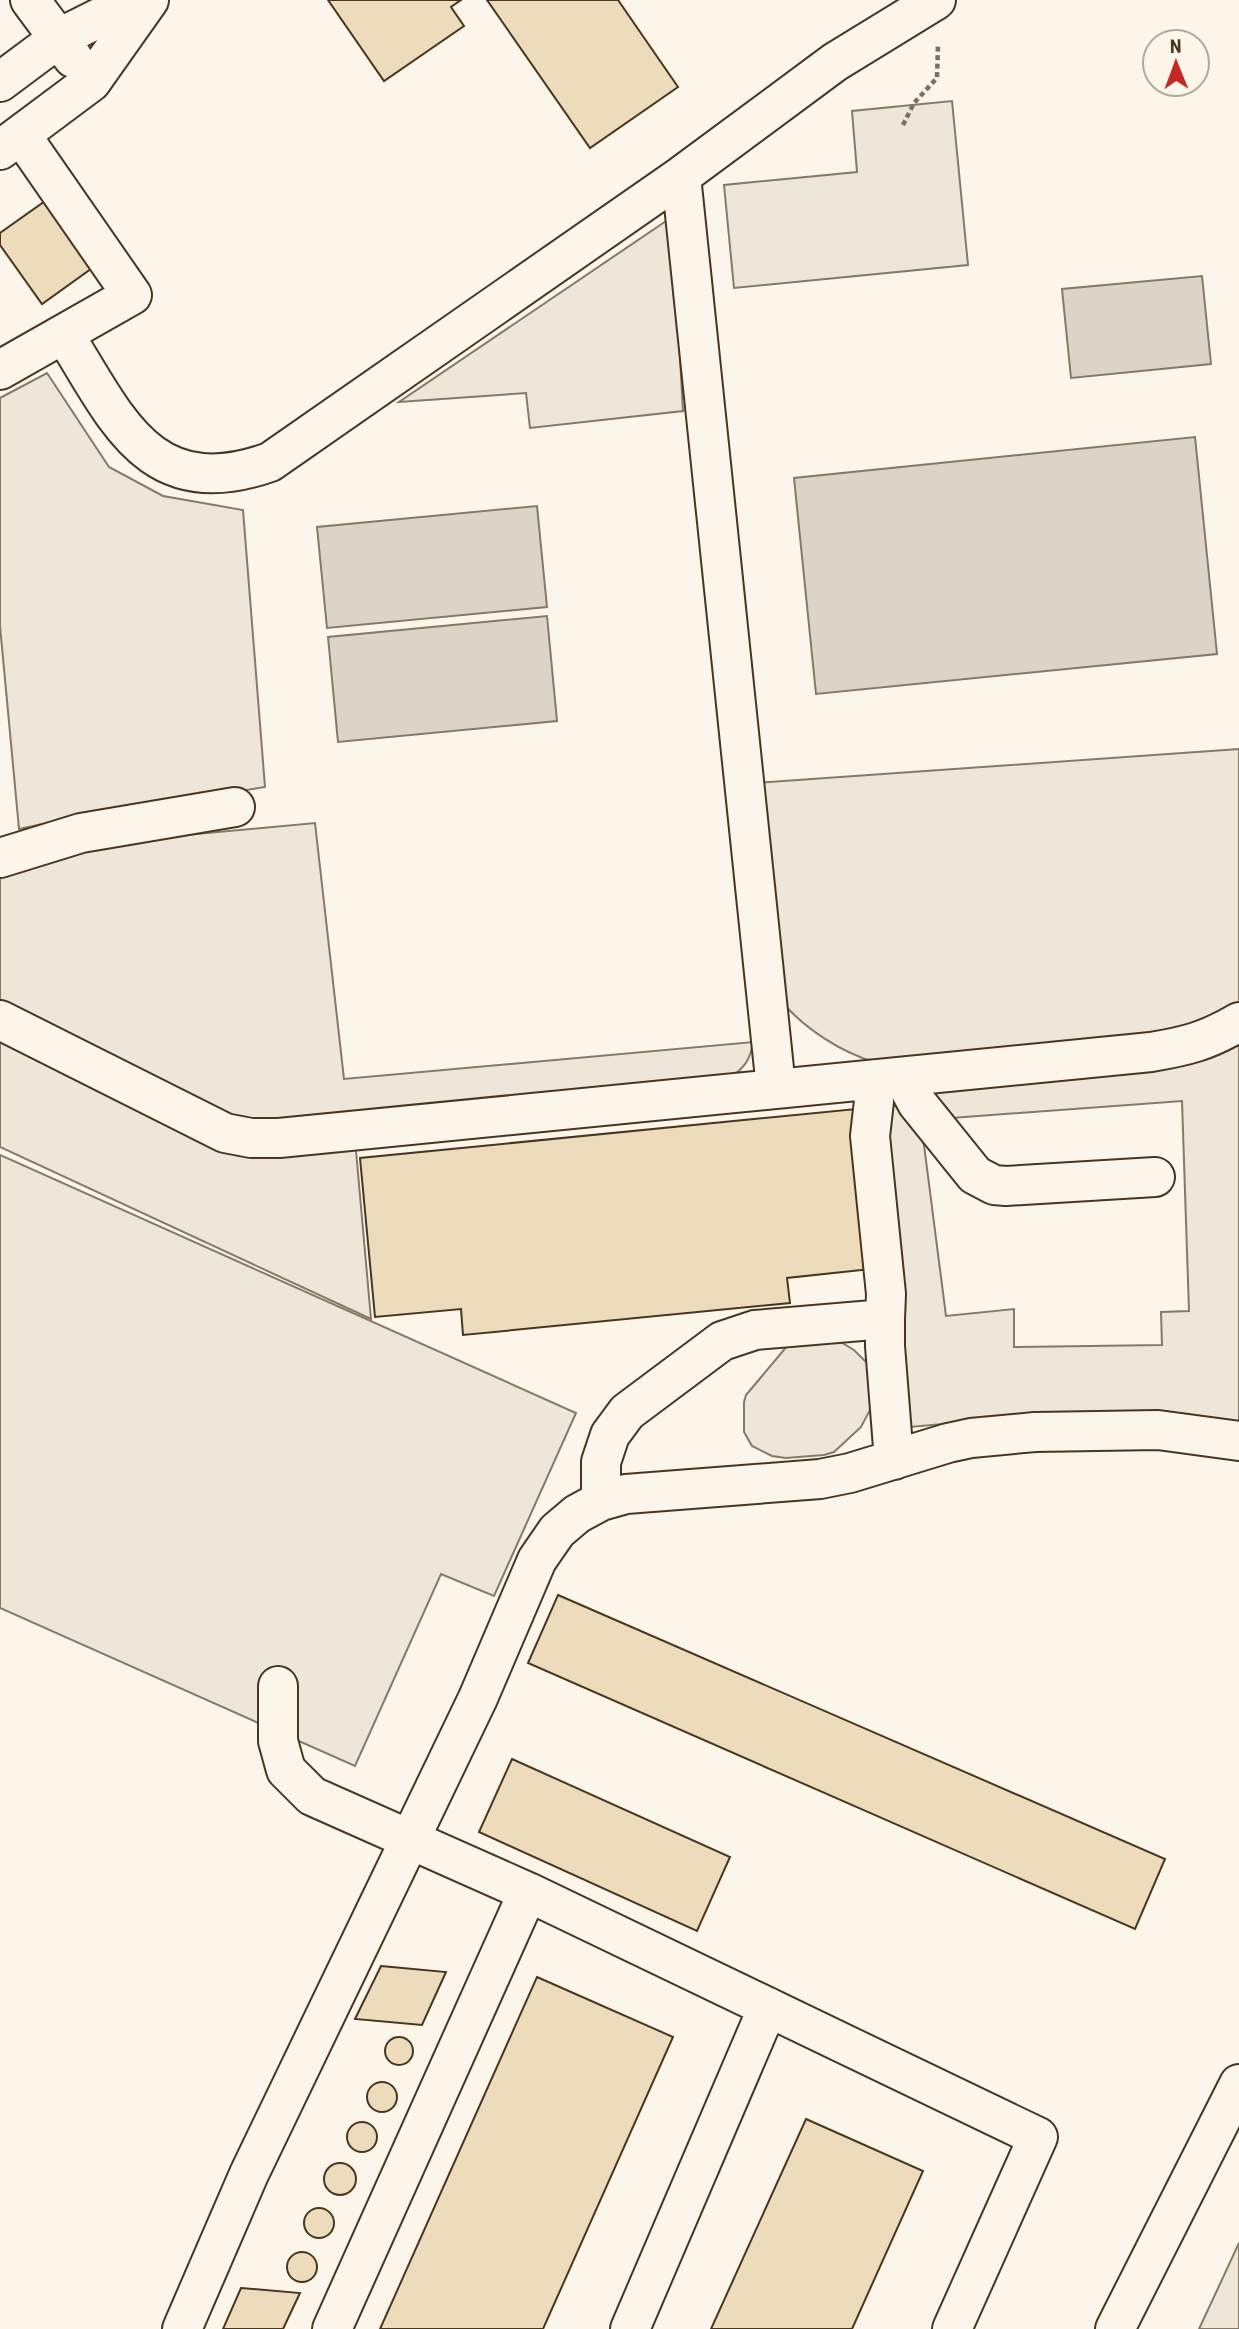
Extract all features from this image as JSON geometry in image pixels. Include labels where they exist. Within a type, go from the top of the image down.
[{"type":"lane","points":[[30,0],[92,82]]},
{"type":"lane","points":[[0,82],[59,38],[135,0]]},
{"type":"lane","points":[[0,370],[132,295],[11,142],[92,82],[149,0]]},
{"type":"lane","points":[[64,334],[122,427],[140,446],[165,463],[190,471],[219,474],[270,462],[681,176],[835,62],[928,5]]},
{"type":"lane","points":[[681,176],[776,1088]]},
{"type":"lane","points":[[0,858],[81,834],[235,807]]},
{"type":"lane","points":[[0,1020],[225,1133],[251,1138],[279,1138],[1151,1052],[1188,1046],[1213,1037],[1239,1022]]},
{"type":"lane","points":[[890,1078],[910,1090],[917,1103],[975,1175],[983,1180],[1006,1186],[1156,1177]]},
{"type":"lane","points":[[890,1078],[874,1101],[870,1136],[886,1294],[885,1346],[894,1460]]},
{"type":"lane","points":[[601,1501],[601,1462],[610,1435],[627,1412],[722,1341],[755,1330],[886,1320]]},
{"type":"lane","points":[[182,2329],[249,2174],[478,1698],[537,1560],[557,1531],[578,1514],[601,1501],[626,1494],[820,1479],[971,1438],[1035,1432],[1158,1430],[1239,1441]]},
{"type":"lane","points":[[278,1686],[278,1741],[286,1770],[312,1796],[528,1892],[1038,2137],[952,2329]]},
{"type":"lane","points":[[331,2329],[528,1892]]},
{"type":"lane","points":[[630,2329],[768,2007]]},
{"type":"lane","points":[[1115,2329],[1239,2084]]},
{"type":"path","points":[[903,125],[914,103],[937,78],[938,43],[928,5]]},
{"type":"shaded area","points":[[952,101],[968,265],[734,288],[724,185],[857,172],[852,111]]},
{"type":"shaded area","points":[[672,217],[683,411],[530,428],[526,393],[399,402]]},
{"type":"shaded area","points":[[1202,276],[1211,364],[1071,378],[1062,289]]},
{"type":"shaded area","points":[[47,373],[109,467],[163,496],[243,510],[265,787],[85,815],[19,829],[0,626],[0,398]]},
{"type":"shaded area","points":[[1195,437],[1217,654],[816,694],[794,478]]},
{"type":"shaded area","points":[[537,506],[547,607],[327,628],[317,527]]},
{"type":"shaded area","points":[[547,616],[557,721],[338,742],[328,637]]},
{"type":"shaded area","points":[[1239,749],[1239,1008],[1186,1033],[874,1062],[824,1038],[782,1002],[756,783]]},
{"type":"shaded area","points":[[315,823],[344,1079],[753,1042],[746,1063],[730,1078],[353,1117],[371,1319],[0,1147],[0,872],[88,844]]},
{"type":"shaded area","points":[[1239,1034],[1239,1422],[1064,1413],[910,1427],[884,1116],[896,1104],[920,1134],[924,1145],[946,1316],[1014,1309],[1014,1347],[1162,1345],[1161,1312],[1189,1311],[1182,1101],[952,1118],[932,1094],[930,1083]]},
{"type":"shaded area","points":[[0,1155],[576,1413],[494,1596],[441,1574],[355,1766],[0,1608]]},
{"type":"shaded area","points":[[834,1338],[854,1350],[870,1366],[874,1395],[861,1427],[834,1452],[824,1455],[786,1458],[772,1456],[752,1446],[744,1432],[746,1395],[788,1345]]},
{"type":"shaded area","points":[[1239,2243],[1239,2329],[1199,2329]]},
{"type":"building","points":[[328,0],[461,0],[451,7],[464,26],[384,81]]},
{"type":"building","points":[[487,0],[618,0],[678,87],[590,148]]},
{"type":"building","points":[[48,199],[95,266],[42,304],[0,245],[0,233]]},
{"type":"building","points":[[856,1109],[871,1269],[787,1278],[790,1303],[463,1335],[461,1309],[375,1317],[360,1158]]},
{"type":"building","points":[[558,1595],[1165,1859],[1135,1929],[528,1663]]},
{"type":"building","points":[[512,1759],[730,1857],[697,1931],[479,1832]]},
{"type":"building","points":[[381,1966],[446,1972],[422,2025],[355,2019]]},
{"type":"building","points":[[537,1977],[673,2037],[543,2329],[380,2329]]},
{"type":"building","points":[[399,2037],[409,2041],[413,2051],[409,2061],[399,2065],[389,2061],[385,2051],[389,2041]]},
{"type":"building","points":[[382,2082],[393,2086],[397,2097],[393,2108],[382,2112],[371,2108],[367,2097],[371,2086]]},
{"type":"building","points":[[806,2119],[923,2171],[852,2329],[711,2329]]},
{"type":"building","points":[[362,2122],[373,2126],[377,2137],[373,2148],[362,2152],[351,2148],[347,2137],[351,2126]]},
{"type":"building","points":[[340,2163],[351,2168],[356,2179],[351,2190],[340,2195],[329,2190],[324,2179],[329,2168]]},
{"type":"building","points":[[319,2208],[330,2212],[334,2223],[330,2234],[319,2238],[308,2234],[304,2223],[308,2212]]},
{"type":"building","points":[[302,2252],[313,2256],[317,2267],[313,2278],[302,2282],[291,2278],[287,2267],[291,2256]]},
{"type":"building","points":[[241,2288],[300,2293],[283,2329],[223,2329]]}]
